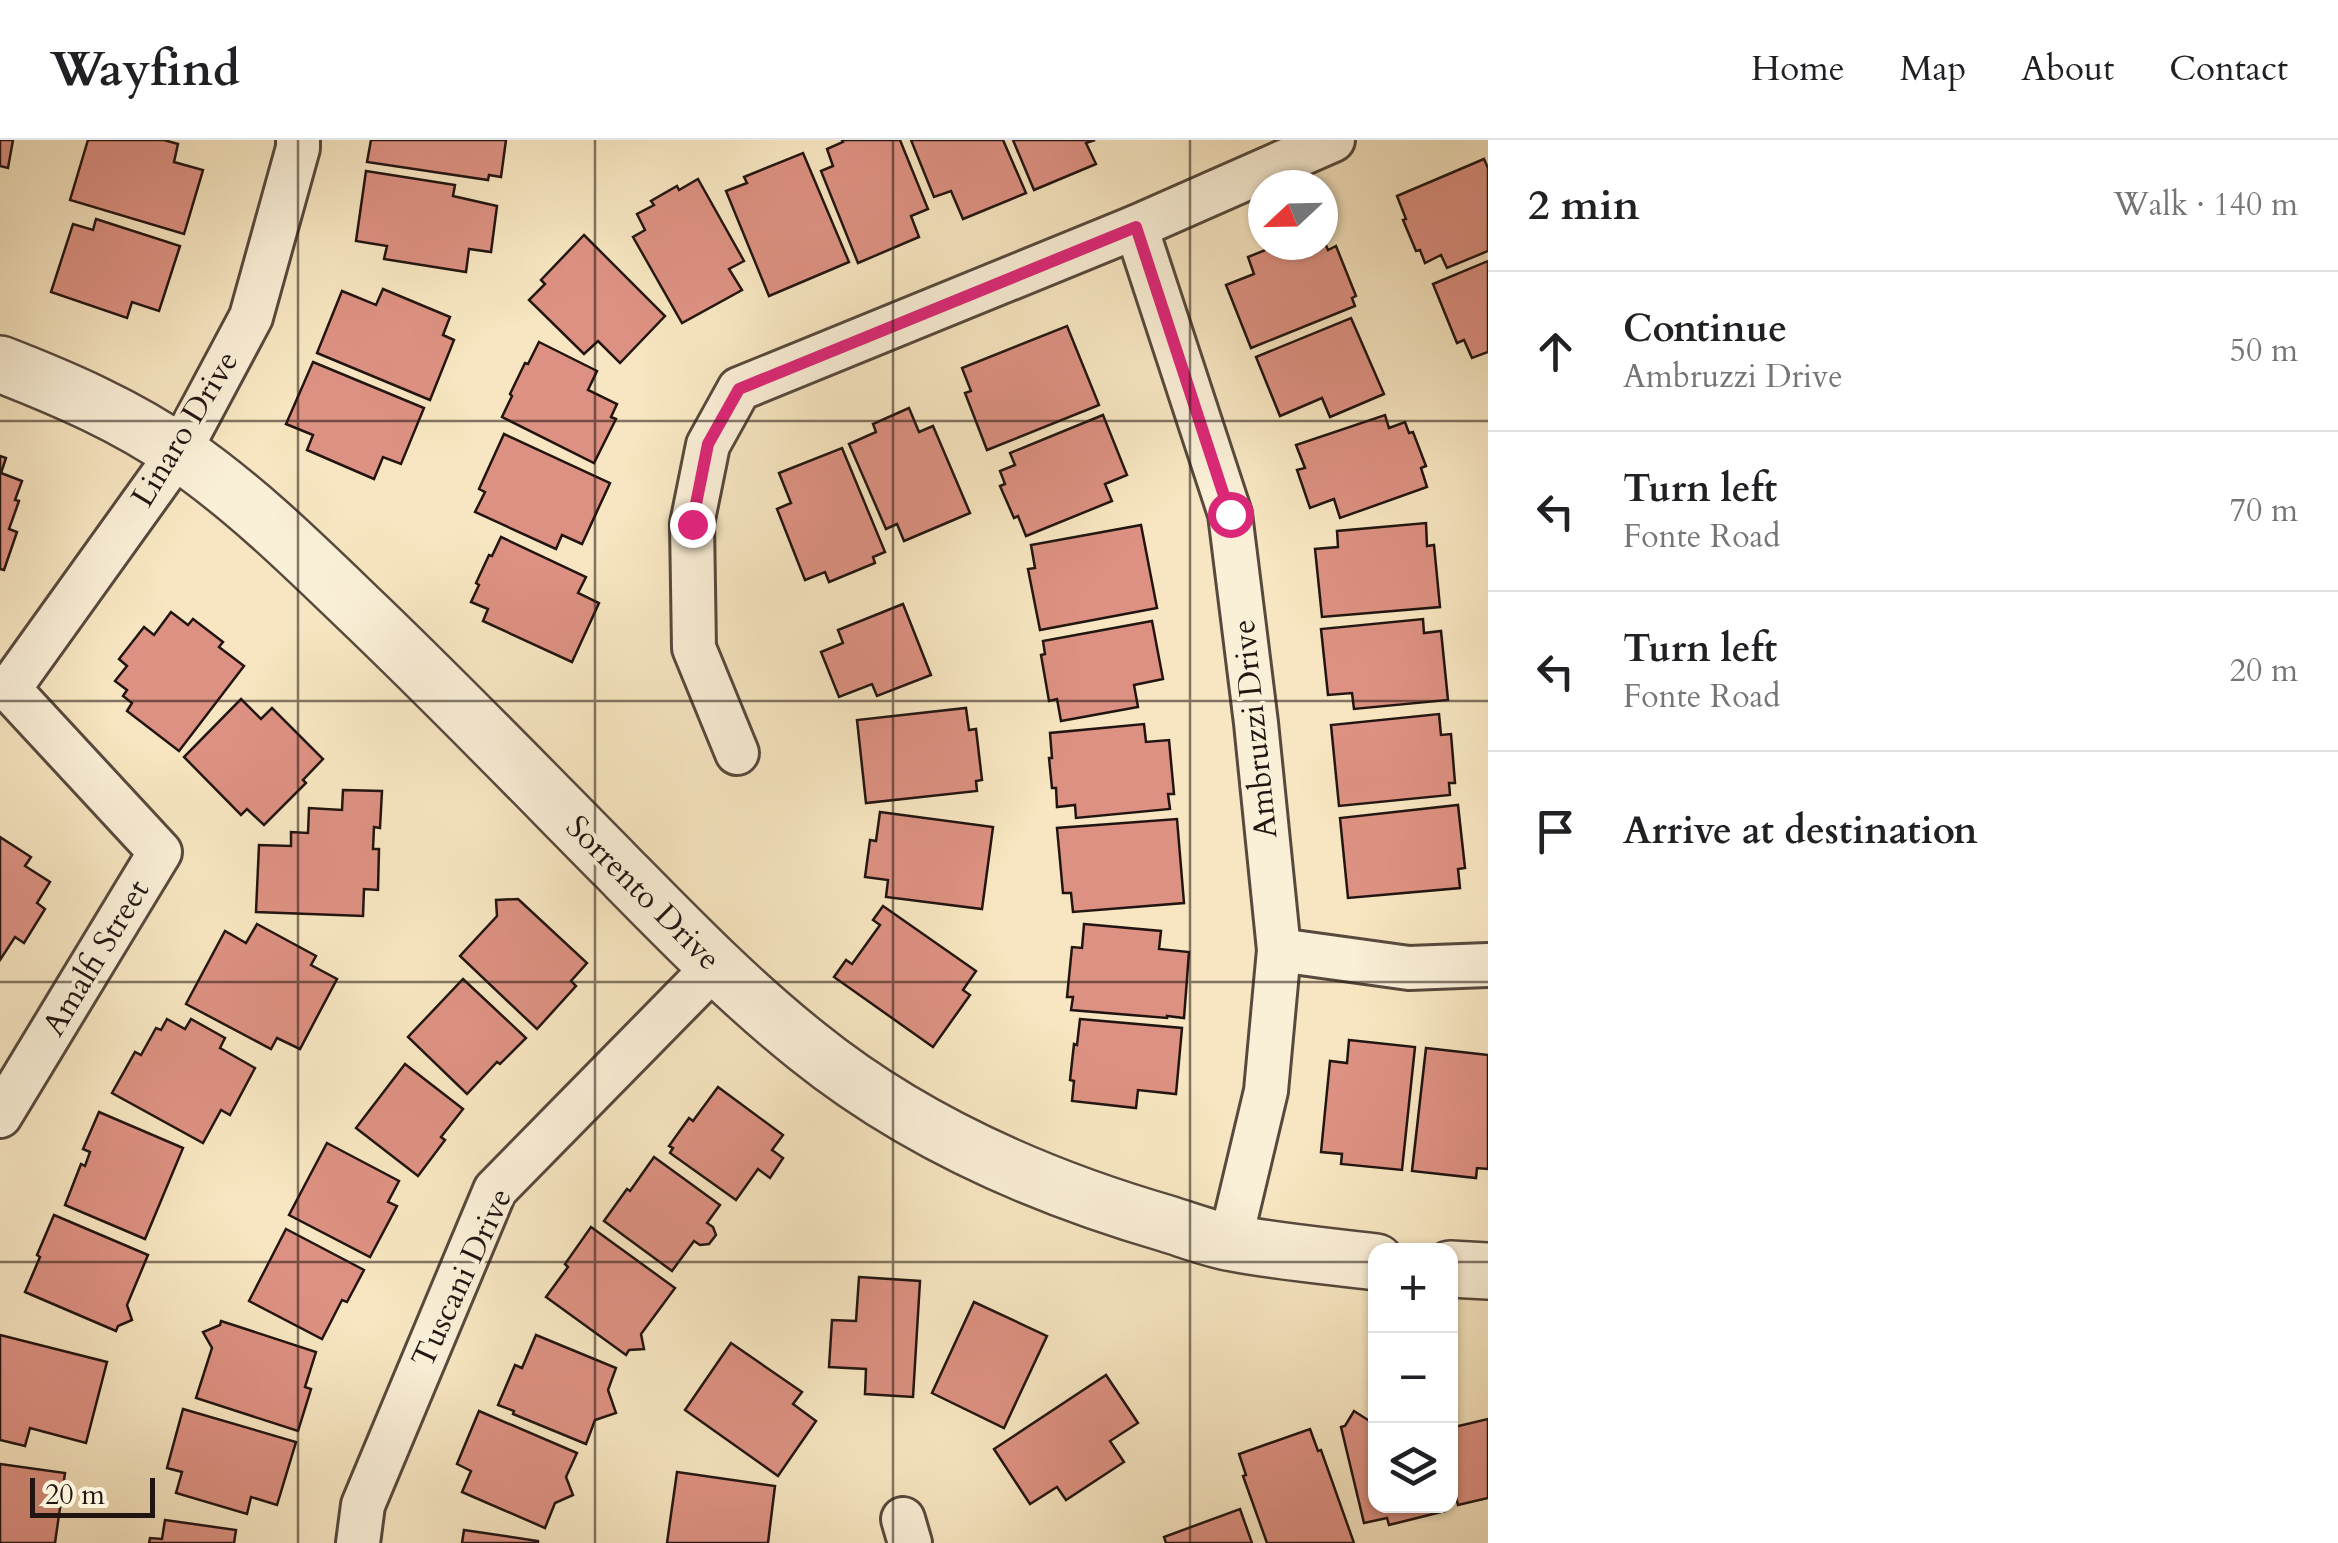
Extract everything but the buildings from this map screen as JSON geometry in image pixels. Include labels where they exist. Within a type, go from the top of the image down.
[{"type":"street","name":"Linaro Drive","points":[[5,687],[179,452],[251,316],[298,140]]},
{"type":"street","points":[[737,752],[694,648],[692,524],[708,444],[739,389],[1136,227],[1333,140]]},
{"type":"street","name":"Ambruzzi Drive","points":[[1136,227],[1230,514],[1280,950],[1266,1091],[1230,1242]]},
{"type":"street","name":"Sorrento Drive","points":[[0,364],[120,417],[179,452],[222,484],[288,541],[405,654],[715,966],[850,1078],[972,1149],[1124,1212],[1230,1242],[1368,1261]]},
{"type":"street","name":"Amalfi Street","points":[[0,1116],[160,852],[5,687]]},
{"type":"street","points":[[1280,950],[1409,968],[1488,964]]},
{"type":"street","name":"Tuscani Drive","points":[[358,1543],[364,1505],[496,1190],[715,966]]},
{"type":"street","points":[[1458,1269],[1488,1271]]},
{"type":"route","points":[[692,524],[708,444],[739,389],[1136,227],[1230,514]]}]
